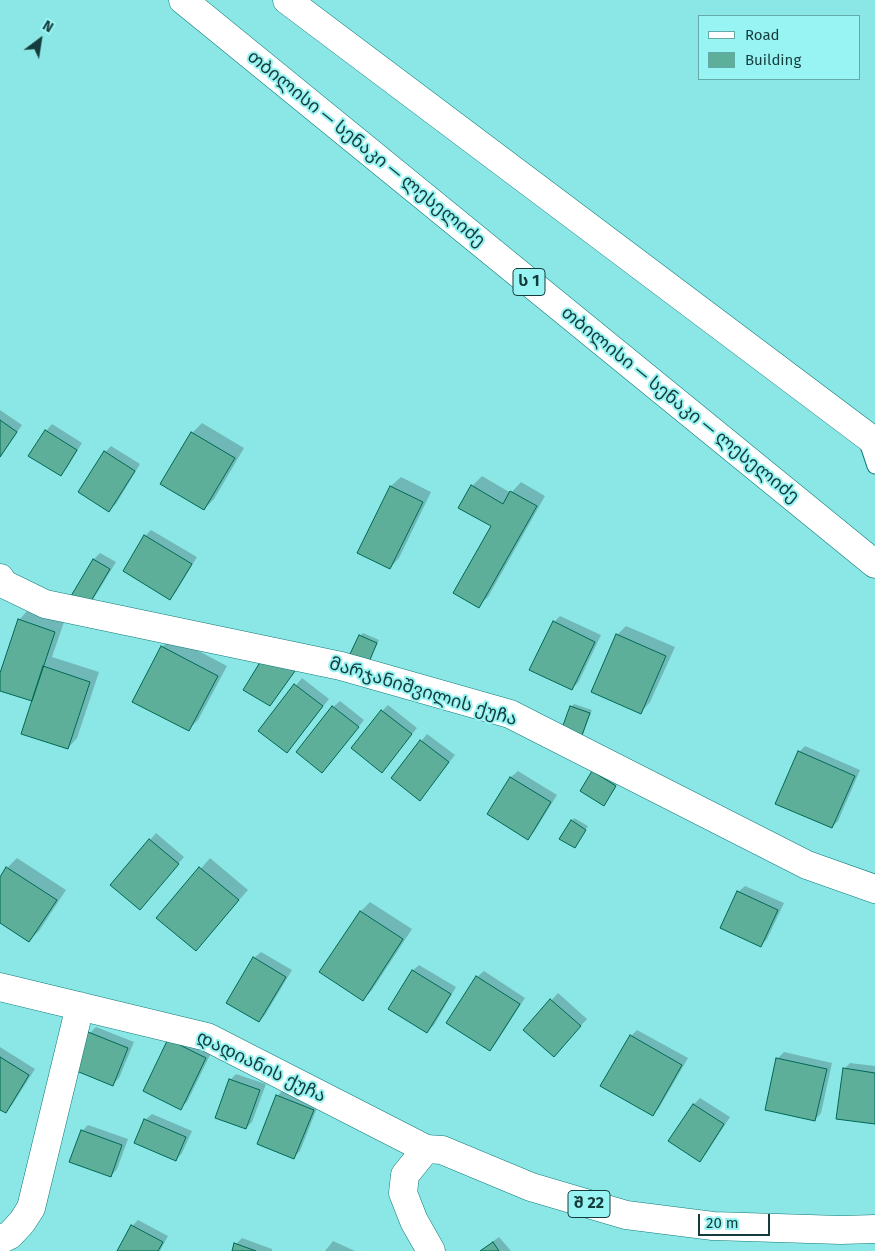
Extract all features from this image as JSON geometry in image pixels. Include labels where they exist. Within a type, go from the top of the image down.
[{"type":"main road","name":"თბილისი — სენაკი — ლესელიძე","points":[[182,0],[875,564]]},
{"type":"main road","points":[[287,0],[870,438]]},
{"type":"main road","name":"მარჯანიშვილის ქუჩა","points":[[1,586],[45,604],[342,666],[510,714],[807,865],[875,889]]},
{"type":"main road","name":"დადიანის ქუჩა","points":[[0,987],[207,1037],[426,1149]]},
{"type":"main road","points":[[0,1240],[10,1235],[31,1208],[80,1006]]},
{"type":"main road","points":[[426,1149],[404,1175],[403,1193],[414,1220],[431,1251]]},
{"type":"main road","name":"შ 22","points":[[426,1149],[442,1150],[531,1187],[626,1215],[713,1226],[841,1230],[875,1229]]},
{"type":"lane","points":[[870,438],[875,466]]},
{"type":"building","points":[[0,420],[17,432],[0,457]]},
{"type":"building","points":[[45,430],[77,450],[61,476],[28,456]]},
{"type":"building","points":[[191,432],[235,458],[204,510],[160,484]]},
{"type":"building","points":[[104,451],[135,471],[109,512],[78,492]]},
{"type":"building","points":[[471,485],[503,504],[510,491],[537,506],[479,608],[453,593],[491,526],[458,508]]},
{"type":"building","points":[[390,486],[423,502],[390,569],[357,553]]},
{"type":"building","points":[[144,535],[192,564],[170,600],[123,571]]},
{"type":"building","points":[[93,559],[110,569],[88,606],[71,596]]},
{"type":"building","points":[[18,619],[55,632],[32,701],[0,691],[0,673]]},
{"type":"building","points":[[553,621],[595,642],[572,690],[529,670]]},
{"type":"building","points":[[616,634],[666,656],[641,714],[591,692]]},
{"type":"building","points":[[359,635],[377,643],[369,662],[350,654]]},
{"type":"building","points":[[161,646],[218,676],[189,731],[132,702]]},
{"type":"building","points":[[262,659],[295,671],[270,706],[243,690]]},
{"type":"building","points":[[43,666],[90,682],[68,749],[21,734]]},
{"type":"building","points":[[294,684],[323,706],[287,753],[258,731]]},
{"type":"building","points":[[332,706],[359,727],[322,773],[296,752]]},
{"type":"building","points":[[570,706],[590,713],[581,738],[561,731]]},
{"type":"building","points":[[381,710],[412,734],[382,773],[351,748]]},
{"type":"building","points":[[420,740],[449,762],[420,801],[391,778]]},
{"type":"building","points":[[798,751],[855,776],[832,828],[775,804]]},
{"type":"building","points":[[592,771],[616,786],[604,806],[580,791]]},
{"type":"building","points":[[510,777],[551,802],[528,840],[487,814]]},
{"type":"building","points":[[571,820],[586,830],[575,848],[559,839]]},
{"type":"building","points":[[149,839],[179,864],[140,910],[110,885]]},
{"type":"building","points":[[6,867],[57,900],[29,942],[0,923],[0,877]]},
{"type":"building","points":[[199,867],[239,900],[196,951],[156,918]]},
{"type":"building","points":[[737,891],[778,910],[761,947],[720,928]]},
{"type":"building","points":[[360,911],[403,939],[363,1001],[319,972]]},
{"type":"building","points":[[253,957],[286,977],[259,1022],[226,1003]]},
{"type":"building","points":[[412,970],[451,994],[427,1033],[388,1009]]},
{"type":"building","points":[[476,976],[520,1004],[490,1051],[446,1023]]},
{"type":"building","points":[[550,999],[581,1026],[554,1057],[523,1030]]},
{"type":"building","points":[[88,1032],[128,1048],[113,1086],[74,1070]]},
{"type":"building","points":[[630,1035],[682,1065],[653,1116],[600,1086]]},
{"type":"building","points":[[168,1039],[206,1058],[181,1110],[143,1091]]},
{"type":"building","points":[[0,1057],[29,1075],[6,1113],[0,1110]]},
{"type":"building","points":[[776,1058],[827,1069],[815,1121],[765,1110]]},
{"type":"building","points":[[843,1068],[875,1073],[875,1124],[836,1119]]},
{"type":"building","points":[[229,1079],[260,1090],[246,1129],[215,1118]]},
{"type":"building","points":[[276,1095],[314,1110],[294,1159],[257,1144]]},
{"type":"building","points":[[693,1104],[724,1124],[700,1162],[668,1141]]},
{"type":"building","points":[[144,1119],[186,1137],[176,1161],[134,1143]]},
{"type":"building","points":[[81,1130],[122,1145],[111,1177],[69,1162]]},
{"type":"building","points":[[131,1225],[163,1242],[158,1251],[117,1251]]},
{"type":"building","points":[[493,1242],[499,1251],[480,1251]]},
{"type":"building","points":[[234,1243],[256,1251],[232,1251]]}]
